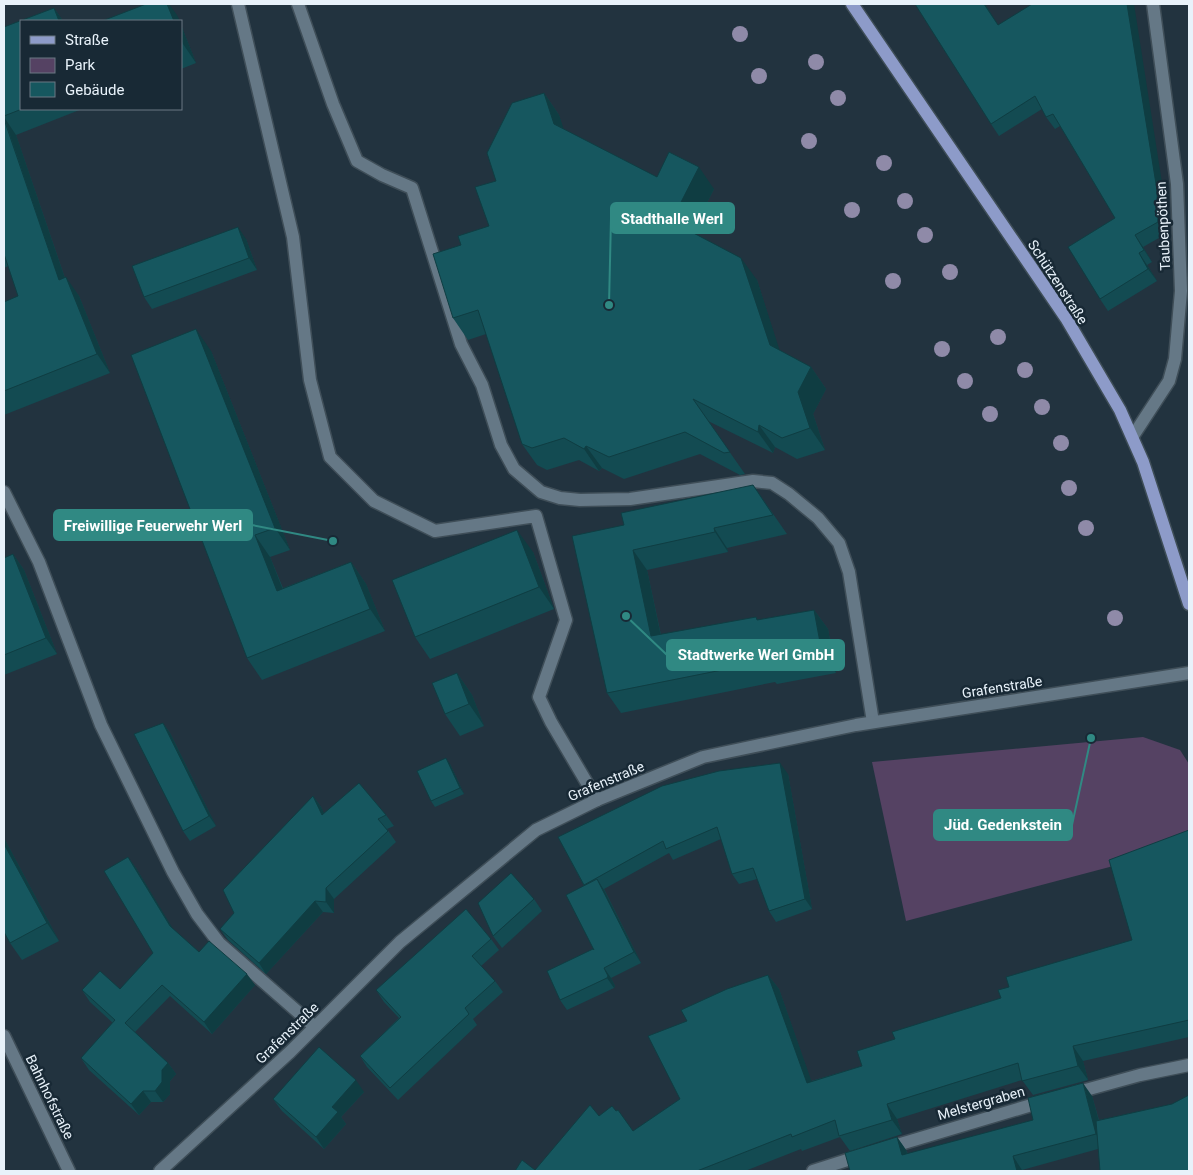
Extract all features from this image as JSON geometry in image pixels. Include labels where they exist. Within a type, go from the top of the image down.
[{"type":"main road","name":"Schützenstraße","points":[[852,4],[1066,318],[1133,436],[1189,604]]},
{"type":"street","points":[[238,4],[293,238],[310,380],[330,456],[374,502],[435,531],[536,516],[566,620],[539,697],[597,800]]},
{"type":"street","points":[[298,4],[357,161],[382,176],[412,188],[461,344],[482,385],[500,445],[514,469],[541,492],[573,500],[630,499],[753,481],[772,483],[789,494],[818,518],[840,543],[849,572],[873,722]]},
{"type":"street","name":"Taubenpöthen","points":[[1133,436],[1169,381],[1175,359],[1181,291],[1177,184],[1153,4]]},
{"type":"street","points":[[4,492],[38,562],[101,725],[173,872],[197,914],[219,943],[315,1027]]},
{"type":"street","name":"Grafenstraße","points":[[160,1171],[315,1027],[400,942],[536,830],[597,800],[703,758],[873,722],[1189,673]]},
{"type":"street","name":"Bahnhofstraße","points":[[4,1036],[69,1171]]},
{"type":"street","name":"Melstergraben","points":[[813,1171],[945,1129],[1140,1075],[1189,1065]]},
{"type":"green space","points":[[1143,737],[1180,750],[1189,764],[1189,846],[906,921],[872,762]]},
{"type":"building","points":[[146,4],[167,4],[174,20],[105,20]]},
{"type":"building","points":[[915,4],[984,4],[998,25],[1032,4],[1127,4],[1157,190],[1158,222],[1135,235],[1144,250],[1139,253],[1148,269],[1100,299],[1068,247],[1115,218],[1053,114],[1046,117],[1035,96],[991,124]]},
{"type":"building","points":[[54,8],[59,20],[22,20]]},
{"type":"building","points":[[20,21],[20,110],[4,116],[4,27]]},
{"type":"building","points":[[544,93],[554,124],[657,177],[669,152],[699,167],[678,208],[684,228],[741,258],[770,345],[811,367],[798,392],[810,428],[782,438],[759,425],[758,432],[693,399],[730,452],[724,453],[685,432],[609,457],[586,446],[584,449],[564,438],[532,448],[522,444],[478,310],[453,318],[433,254],[461,245],[458,236],[489,226],[475,187],[496,181],[487,153],[512,103]]},
{"type":"building","points":[[4,119],[59,280],[66,277],[97,354],[4,391],[4,302],[18,296],[4,254]]},
{"type":"building","points":[[238,227],[249,258],[144,297],[132,266]]},
{"type":"building","points":[[196,329],[275,528],[255,535],[277,591],[351,562],[370,609],[247,658],[131,355]]},
{"type":"building","points":[[753,485],[773,515],[714,528],[715,532],[633,550],[651,636],[756,617],[757,620],[814,610],[822,653],[763,665],[762,662],[607,693],[572,536],[624,525],[621,513]]},
{"type":"building","points":[[517,530],[539,587],[415,637],[392,580]]},
{"type":"building","points":[[13,554],[46,638],[4,655],[4,558]]},
{"type":"building","points":[[457,673],[469,704],[445,714],[432,683]]},
{"type":"building","points":[[163,723],[209,816],[183,831],[134,734]]},
{"type":"building","points":[[446,758],[460,788],[431,801],[417,771]]},
{"type":"building","points":[[780,763],[805,899],[769,911],[753,868],[732,874],[717,827],[666,849],[663,841],[584,885],[558,837],[662,786],[719,771]]},
{"type":"building","points":[[359,783],[386,815],[378,819],[388,831],[326,888],[326,902],[315,901],[259,963],[220,929],[234,913],[223,890],[313,796],[322,815]]},
{"type":"building","points":[[1189,830],[1189,1020],[1073,1046],[1078,1066],[1022,1081],[1018,1063],[887,1104],[892,1120],[839,1136],[835,1120],[792,1137],[791,1134],[697,1171],[515,1171],[522,1160],[535,1170],[590,1105],[599,1116],[612,1106],[616,1111],[618,1110],[633,1131],[680,1099],[648,1036],[687,1021],[681,1010],[727,989],[768,975],[807,1083],[862,1066],[857,1051],[895,1039],[892,1032],[1001,998],[998,990],[1009,987],[1006,977],[1132,940],[1109,860]]},
{"type":"building","points":[[4,844],[47,923],[10,943],[4,932]]},
{"type":"building","points":[[128,857],[170,926],[199,952],[209,941],[247,974],[204,1022],[162,985],[125,1023],[168,1063],[162,1070],[162,1082],[155,1091],[143,1091],[131,1104],[81,1058],[115,1020],[82,990],[100,971],[120,989],[153,953],[104,871]]},
{"type":"building","points":[[511,873],[534,899],[493,936],[478,903]]},
{"type":"building","points":[[597,879],[634,952],[604,968],[608,976],[607,978],[560,1000],[547,971],[594,950],[566,895]]},
{"type":"building","points":[[466,909],[491,939],[472,956],[495,981],[465,1008],[469,1014],[390,1088],[360,1056],[401,1017],[376,990]]},
{"type":"building","points":[[319,1047],[356,1080],[332,1107],[338,1112],[316,1137],[273,1099]]},
{"type":"building","points":[[1083,1083],[1096,1134],[1013,1156],[1017,1171],[850,1171],[845,1153],[897,1137],[902,1155],[1033,1120],[1028,1098]]},
{"type":"building","points":[[1189,1095],[1189,1171],[1100,1171],[1096,1121],[1172,1104]]},
{"type":"place","name":"Stadthalle Werl","points":[[609,305]]},
{"type":"place","name":"Freiwillige Feuerwehr Werl","points":[[333,541]]},
{"type":"place","name":"Stadtwerke Werl GmbH","points":[[626,616]]},
{"type":"place","name":"Jüd. Gedenkstein","points":[[1091,738]]}]
